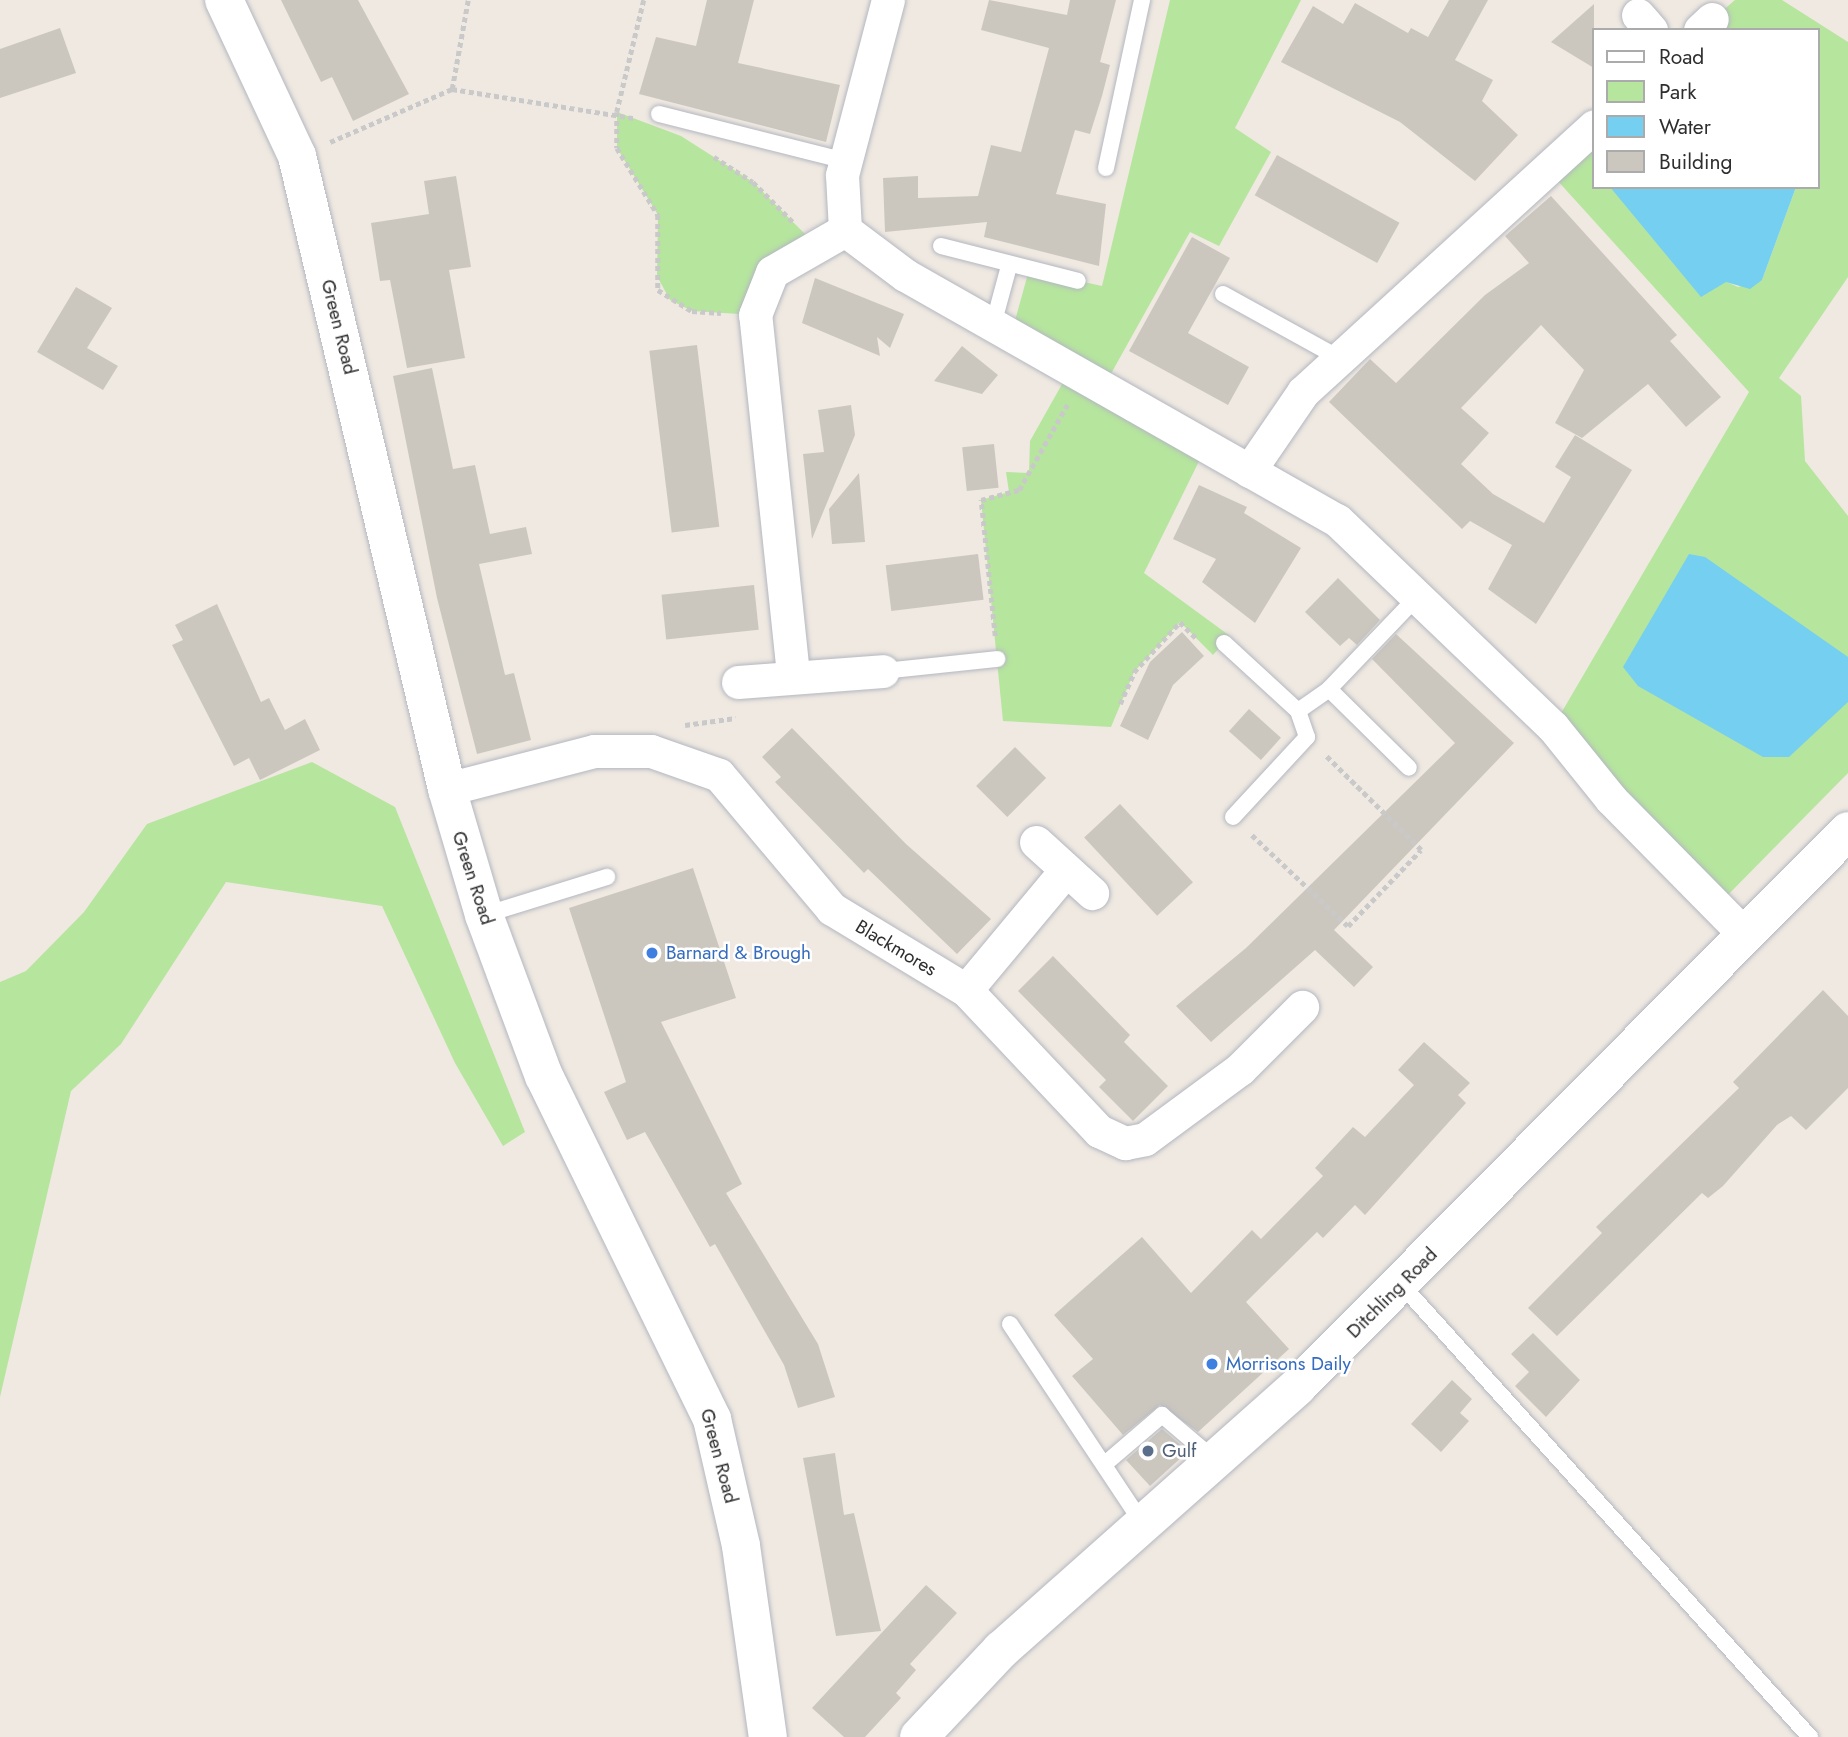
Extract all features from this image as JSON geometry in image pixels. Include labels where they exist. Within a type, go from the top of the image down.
[{"type":"street","name":"Green Road","points":[[224,0],[298,156],[447,789],[484,915],[544,1076],[712,1419],[741,1546],[768,1737]]},
{"type":"street","points":[[845,230],[846,161],[888,0]]},
{"type":"street","points":[[1250,471],[1303,392],[1592,128]]},
{"type":"street","points":[[793,674],[755,315],[772,272],[845,230]]},
{"type":"street","points":[[845,230],[905,275],[1337,520],[1553,727],[1611,799],[1745,935]]},
{"type":"street","points":[[738,682],[793,674],[883,671]]},
{"type":"street","name":"Blackmores","points":[[447,789],[594,751],[651,751],[719,775],[832,909],[966,990],[1099,1131],[1125,1143],[1145,1139],[1240,1069],[1302,1007]]},
{"type":"street","name":"Ditchling Road","points":[[919,1737],[1001,1650],[1217,1462],[1400,1283],[1848,831]]},
{"type":"street","points":[[1036,842],[1092,892]]},
{"type":"street","points":[[966,990],[1066,870]]},
{"type":"lane","points":[[1106,168],[1142,0]]},
{"type":"lane","points":[[659,114],[846,161]]},
{"type":"lane","points":[[941,246],[1077,281]]},
{"type":"lane","points":[[993,326],[1009,265]]},
{"type":"lane","points":[[1223,294],[1339,358]]},
{"type":"lane","points":[[1298,711],[1329,689],[1417,597]]},
{"type":"lane","points":[[1224,643],[1298,711],[1307,737],[1233,817]]},
{"type":"lane","points":[[883,671],[997,659]]},
{"type":"lane","points":[[1329,689],[1409,768]]},
{"type":"lane","points":[[484,915],[607,877]]},
{"type":"lane","points":[[1400,1283],[1810,1737]]},
{"type":"lane","points":[[1010,1324],[1106,1463],[1145,1526]]},
{"type":"lane","points":[[1106,1463],[1162,1415],[1217,1462]]},
{"type":"path","points":[[452,89],[468,0]]},
{"type":"path","points":[[644,0],[617,111],[617,148],[658,215],[659,290],[692,311],[755,315]]},
{"type":"path","points":[[298,156],[452,89],[617,111],[643,121]]},
{"type":"path","points":[[701,149],[752,181],[817,246]]},
{"type":"path","points":[[997,659],[981,500],[1020,490],[1083,377]]},
{"type":"path","points":[[1119,704],[1134,672],[1180,622],[1226,667],[1238,656]]},
{"type":"path","points":[[651,751],[663,728],[743,718],[738,682]]},
{"type":"path","points":[[1233,817],[1348,926],[1421,850],[1307,737]]},
{"type":"green space","points":[[1170,0],[1301,0],[1235,128],[1271,152],[1219,246],[1190,232],[1103,388],[1206,447],[1144,573],[1230,636],[1213,655],[1180,622],[1134,672],[1111,727],[1003,721],[981,500],[1009,492],[1006,472],[1029,473],[1030,441],[1070,370],[1011,335],[1029,270],[1102,286]]},
{"type":"green space","points":[[1735,0],[1782,0],[1848,42],[1848,277],[1779,378],[1801,396],[1805,461],[1848,516],[1848,773],[1717,906],[1553,727],[1749,392],[1547,169],[1592,128],[1592,189],[1612,189],[1727,282],[1738,287],[1762,280],[1795,189],[1820,189],[1820,28],[1702,28]]},
{"type":"green space","points":[[617,112],[681,136],[753,182],[817,246],[755,315],[692,311],[670,300],[657,276],[658,215],[617,148]]},
{"type":"green space","points":[[312,762],[395,807],[525,1132],[503,1146],[455,1063],[382,906],[226,882],[121,1044],[71,1091],[0,1397],[0,982],[26,971],[84,912],[147,824]]},
{"type":"water","points":[[1612,189],[1795,189],[1762,280],[1750,289],[1726,282],[1701,297]]},
{"type":"water","points":[[1689,554],[1705,557],[1848,657],[1848,702],[1789,757],[1763,757],[1638,686],[1623,667]]},
{"type":"building","points":[[281,0],[358,0],[409,94],[353,121],[332,77],[321,82]]},
{"type":"building","points":[[707,0],[754,0],[738,63],[840,85],[826,142],[639,94],[656,37],[696,46]]},
{"type":"building","points":[[989,0],[1067,15],[1070,0],[1116,0],[1100,62],[1110,65],[1102,96],[1090,134],[1075,130],[1056,194],[1106,204],[1099,266],[984,237],[987,222],[885,232],[883,178],[918,176],[918,198],[978,196],[991,145],[1021,152],[1049,48],[981,30]]},
{"type":"building","points":[[1449,0],[1488,0],[1455,60],[1493,80],[1482,101],[1518,135],[1475,181],[1400,122],[1281,62],[1313,6],[1343,24],[1355,3],[1408,33],[1411,28],[1428,37]]},
{"type":"building","points":[[1594,4],[1592,67],[1551,42]]},
{"type":"building","points":[[60,28],[76,73],[0,98],[0,49]]},
{"type":"building","points":[[1277,155],[1399,223],[1377,263],[1255,195]]},
{"type":"building","points":[[456,176],[471,267],[449,270],[465,358],[407,368],[390,280],[380,281],[371,223],[429,214],[424,181]]},
{"type":"building","points":[[1551,196],[1677,335],[1670,341],[1721,397],[1686,427],[1648,384],[1582,438],[1555,423],[1584,370],[1541,325],[1461,408],[1489,433],[1461,464],[1493,494],[1544,523],[1571,477],[1555,467],[1575,435],[1632,470],[1536,624],[1488,589],[1512,545],[1470,521],[1462,529],[1329,402],[1370,359],[1396,383],[1485,295],[1529,263],[1505,236]]},
{"type":"building","points":[[1192,237],[1230,258],[1188,333],[1249,367],[1228,405],[1129,351]]},
{"type":"building","points":[[815,278],[904,314],[890,348],[877,337],[880,356],[802,323]]},
{"type":"building","points":[[76,287],[112,308],[87,348],[118,366],[103,390],[37,352]]},
{"type":"building","points":[[697,345],[719,527],[672,532],[649,351]]},
{"type":"building","points":[[962,346],[998,375],[982,394],[934,381]]},
{"type":"building","points":[[432,368],[453,469],[475,465],[490,534],[526,527],[532,554],[479,564],[505,675],[514,673],[531,740],[477,754],[437,598],[393,376]]},
{"type":"building","points":[[851,405],[855,435],[812,539],[803,454],[824,452],[818,410]]},
{"type":"building","points":[[994,444],[999,488],[967,491],[962,447]]},
{"type":"building","points":[[859,473],[865,542],[832,544],[829,509]]},
{"type":"building","points":[[1199,485],[1247,507],[1244,513],[1301,548],[1255,623],[1202,582],[1216,559],[1173,539]]},
{"type":"building","points":[[978,554],[984,600],[891,611],[886,565]]},
{"type":"building","points":[[1338,578],[1380,620],[1357,645],[1349,638],[1340,646],[1305,612]]},
{"type":"building","points":[[754,585],[759,630],[666,639],[662,595]]},
{"type":"building","points":[[217,604],[261,702],[269,698],[285,730],[305,719],[320,750],[260,780],[249,758],[234,766],[172,645],[183,640],[175,625]]},
{"type":"building","points":[[1182,632],[1204,656],[1173,685],[1148,740],[1120,726],[1150,662]]},
{"type":"building","points":[[1396,634],[1514,743],[1334,930],[1373,967],[1354,987],[1315,950],[1211,1042],[1176,1006],[1246,948],[1455,743],[1372,659]]},
{"type":"building","points":[[1249,709],[1281,738],[1261,760],[1229,731]]},
{"type":"building","points":[[792,728],[906,844],[991,919],[957,954],[868,869],[864,873],[775,782],[781,777],[762,757]]},
{"type":"building","points":[[1015,747],[1046,778],[1007,817],[976,786]]},
{"type":"building","points":[[1120,804],[1193,882],[1157,916],[1084,837]]},
{"type":"building","points":[[693,868],[736,998],[661,1022],[742,1184],[726,1193],[818,1344],[835,1397],[798,1408],[784,1365],[715,1244],[710,1247],[645,1132],[627,1140],[604,1092],[626,1082],[569,908]]},
{"type":"building","points":[[1053,956],[1130,1035],[1124,1042],[1168,1086],[1133,1121],[1099,1087],[1106,1080],[1018,991]]},
{"type":"building","points":[[1823,990],[1848,1016],[1848,1088],[1806,1130],[1791,1116],[1777,1125],[1723,1186],[1708,1198],[1702,1193],[1557,1336],[1528,1308],[1602,1233],[1596,1227],[1739,1088],[1733,1082]]},
{"type":"building","points":[[1424,1042],[1470,1083],[1458,1095],[1466,1103],[1365,1215],[1355,1205],[1323,1238],[1317,1232],[1246,1302],[1289,1349],[1198,1432],[1160,1405],[1123,1435],[1072,1376],[1093,1359],[1054,1315],[1142,1237],[1191,1293],[1252,1230],[1261,1239],[1323,1176],[1315,1168],[1353,1127],[1365,1137],[1414,1085],[1398,1070]]},
{"type":"building","points":[[1533,1333],[1580,1380],[1546,1417],[1515,1386],[1529,1372],[1511,1354]]},
{"type":"building","points":[[1452,1380],[1472,1399],[1460,1413],[1469,1421],[1441,1452],[1411,1424]]},
{"type":"building","name":"Gulf","points":[[1162,1429],[1182,1446],[1183,1456],[1150,1486],[1126,1460]]},
{"type":"building","points":[[835,1453],[844,1515],[854,1513],[881,1631],[836,1636],[803,1458]]},
{"type":"building","points":[[926,1585],[957,1613],[910,1664],[916,1670],[896,1693],[901,1698],[865,1737],[844,1737],[812,1708]]},
{"type":"place","name":"Barnard & Brough","points":[[652,953]]},
{"type":"place","name":"Morrisons Daily","points":[[1212,1364]]},
{"type":"place","name":"Gulf","points":[[1148,1451]]}]
